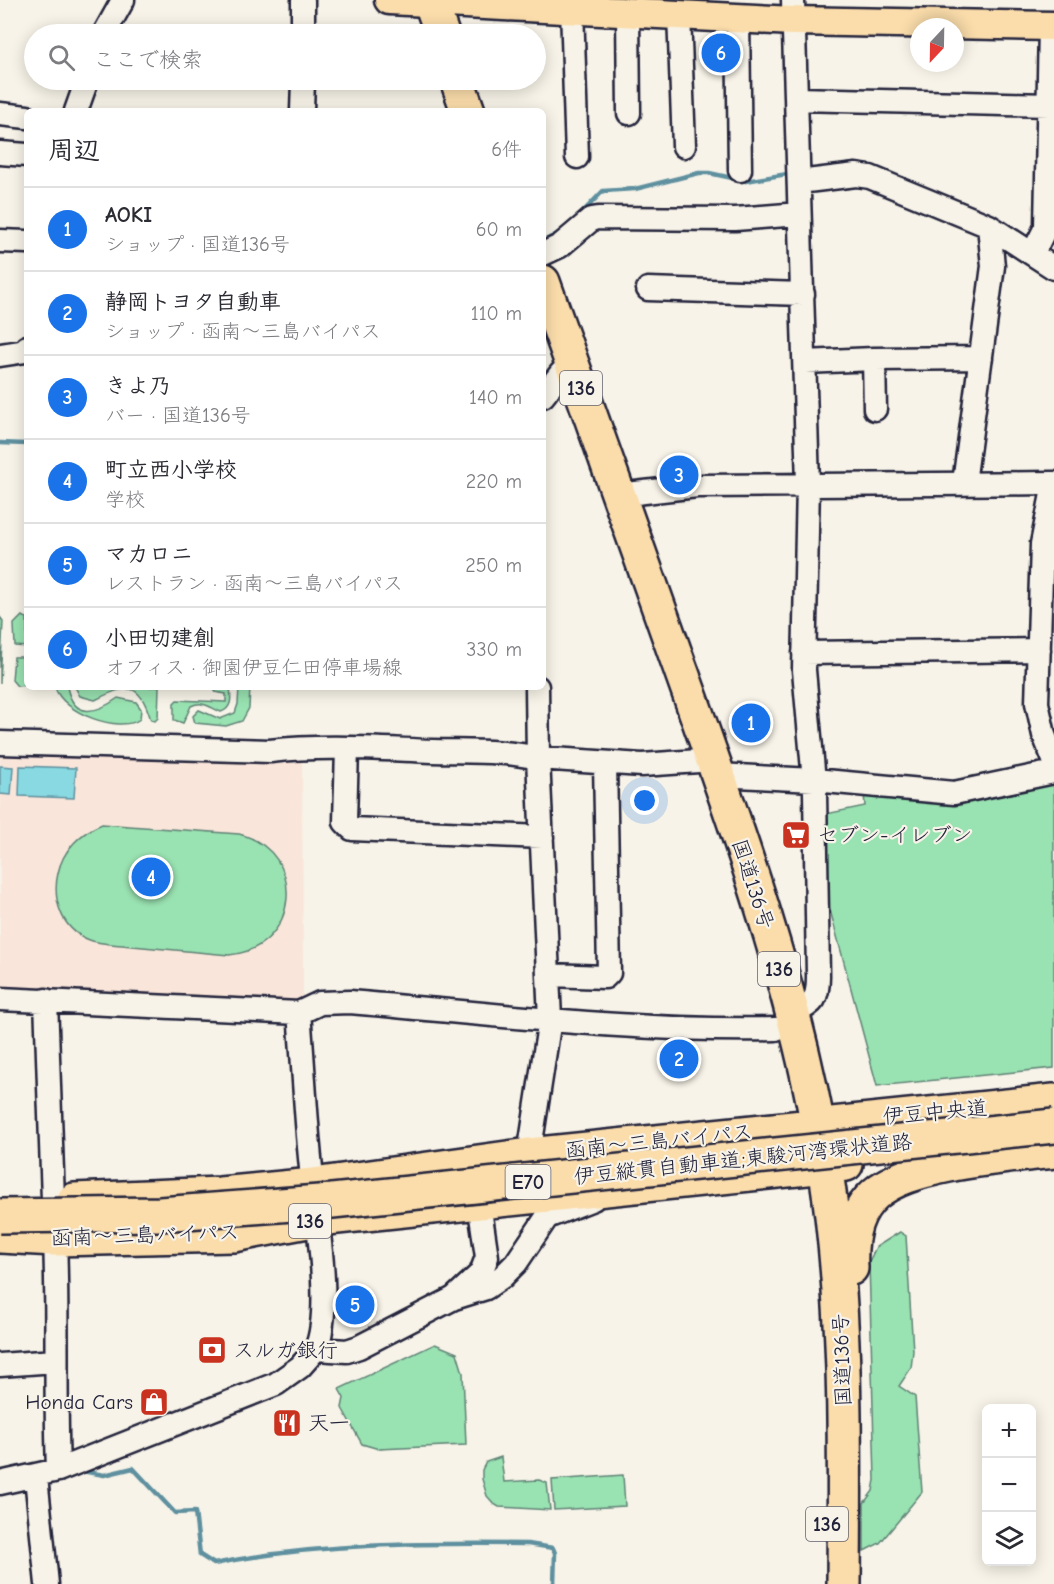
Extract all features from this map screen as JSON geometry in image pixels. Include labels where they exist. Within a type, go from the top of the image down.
[{"type":"highway","points":[[438,1],[441,24]]},
{"type":"highway","points":[[438,1],[452,24]]},
{"type":"highway","points":[[461,90],[467,108]]},
{"type":"highway","points":[[477,90],[483,108]]},
{"type":"highway","name":"国道136号","points":[[546,300],[559,379],[618,495],[709,765],[757,944],[785,1022],[837,1269],[844,1366],[828,1584]]},
{"type":"highway","name":"国道136号","points":[[546,335],[559,379],[709,765]]},
{"type":"highway","name":"伊豆中央道","points":[[806,1125],[1054,1101]]},
{"type":"highway","name":"函南～三島バイパス","points":[[0,1200],[220,1194],[313,1185],[530,1155],[806,1125]]},
{"type":"highway","name":"伊豆縦貫自動車道;東駿河湾環状道路","points":[[0,1216],[160,1214],[332,1201],[1054,1126]]},
{"type":"highway","name":"伊豆中央道","points":[[814,1168],[1054,1142]]},
{"type":"highway","points":[[844,1366],[853,1331],[851,1242],[860,1212],[878,1191],[901,1176],[918,1172],[977,1159],[1054,1151]]},
{"type":"highway","name":"国道136号","points":[[814,1168],[821,1301],[836,1463],[844,1584]]},
{"type":"highway","name":"函南～三島バイパス","points":[[0,1236],[55,1239],[234,1235],[318,1219],[814,1168]]},
{"type":"main road","points":[[389,0],[501,2],[738,18],[793,10],[1052,26]]},
{"type":"street","points":[[110,24],[123,0]]},
{"type":"street","points":[[303,0],[303,24]]},
{"type":"street","points":[[572,8],[577,158]]},
{"type":"street","points":[[0,999],[299,1013],[320,1003],[350,1002],[550,1019],[723,1029],[785,1022],[811,1005],[818,994],[814,780],[804,653],[808,483],[793,10]]},
{"type":"street","points":[[628,12],[629,113]]},
{"type":"street","points":[[680,14],[684,146]]},
{"type":"street","points":[[738,18],[740,170]]},
{"type":"street","points":[[1033,253],[1046,227],[1052,26]]},
{"type":"street","points":[[77,108],[83,90]]},
{"type":"street","points":[[302,108],[303,90]]},
{"type":"street","points":[[797,99],[1049,105]]},
{"type":"street","points":[[0,114],[24,117]]},
{"type":"street","points":[[0,153],[24,155]]},
{"type":"street","points":[[799,182],[863,175],[989,226],[1054,268]]},
{"type":"street","points":[[546,253],[560,246],[592,219],[598,218],[711,219],[799,214]]},
{"type":"street","points":[[964,483],[993,266],[989,226]]},
{"type":"street","points":[[0,241],[24,242]]},
{"type":"street","points":[[648,290],[803,294]]},
{"type":"street","points":[[0,355],[24,351]]},
{"type":"street","points":[[805,362],[981,358]]},
{"type":"street","points":[[874,359],[875,409]]},
{"type":"street","points":[[618,495],[697,486],[808,483],[1054,483],[1042,544],[1037,703],[1044,735],[1054,760]]},
{"type":"street","points":[[804,653],[1039,650]]},
{"type":"street","points":[[530,1155],[550,1019],[537,690]]},
{"type":"street","points":[[0,743],[270,751],[301,747],[523,754],[538,758],[605,764],[709,765],[814,780],[954,793],[1054,772]]},
{"type":"street","points":[[347,748],[345,822],[352,829],[542,837]]},
{"type":"street","points":[[549,975],[605,977],[609,973],[605,764]]},
{"type":"street","points":[[46,1000],[53,1200]]},
{"type":"street","points":[[0,1483],[58,1470],[276,1384],[300,1367],[316,1348],[322,1320],[318,1219],[313,1185],[299,1013]]},
{"type":"street","points":[[316,1348],[346,1350],[359,1347],[454,1298],[486,1288],[516,1263],[547,1217],[619,1189]]},
{"type":"street","points":[[454,1298],[481,1273],[487,1257],[479,1203]]},
{"type":"street","points":[[55,1239],[59,1324],[55,1361],[58,1470]]},
{"type":"street","points":[[0,1365],[55,1361]]},
{"type":"street","points":[[36,1476],[47,1584]]},
{"type":"shaded area","points":[[0,747],[302,757],[303,1002],[298,1008],[0,994]]},
{"type":"green space","points":[[22,616],[24,617],[24,647],[15,646],[14,624]]},
{"type":"green space","points":[[0,617],[3,621],[0,683]]},
{"type":"green space","points":[[14,657],[24,657],[24,685],[17,686],[12,680]]},
{"type":"green space","points":[[57,690],[68,690],[75,705],[87,710],[102,707],[118,698],[136,702],[141,709],[140,719],[131,723],[106,722],[80,713],[60,696]]},
{"type":"green space","points":[[77,690],[120,690],[95,700],[80,696]]},
{"type":"green space","points":[[133,690],[159,690],[158,718],[155,721],[151,720],[147,707],[137,692]]},
{"type":"green space","points":[[215,690],[230,690],[228,708],[221,712],[203,704],[196,704],[191,706],[183,723],[174,720],[174,703],[177,700],[226,702],[226,694],[215,692]]},
{"type":"green space","points":[[239,690],[250,690],[249,708],[242,721],[226,726],[195,723],[193,716],[199,710],[220,719],[235,713]]},
{"type":"green space","points":[[1054,782],[1054,1068],[877,1086],[822,880],[821,815],[865,806],[864,794]]},
{"type":"green space","points":[[102,824],[239,834],[262,844],[277,860],[285,879],[287,899],[282,919],[270,936],[253,949],[229,955],[109,944],[87,939],[71,928],[60,912],[56,883],[60,865],[68,850],[80,837]]},
{"type":"green space","points":[[900,1232],[906,1236],[913,1351],[911,1368],[899,1386],[915,1397],[922,1492],[880,1543],[864,1551],[864,1503],[873,1491],[875,1480],[869,1262],[876,1247]]},
{"type":"green space","points":[[435,1344],[457,1353],[463,1373],[466,1445],[379,1449],[362,1444],[342,1408],[344,1398],[339,1389]]},
{"type":"green space","points":[[501,1457],[504,1482],[539,1480],[547,1483],[550,1510],[499,1507],[494,1504],[487,1496],[482,1470],[486,1462]]},
{"type":"green space","points":[[623,1475],[625,1506],[554,1510],[552,1480]]},
{"type":"water","points":[[0,766],[13,767],[11,795],[0,794]]},
{"type":"water","points":[[20,766],[76,768],[74,798],[19,796]]},
{"type":"waterway","points":[[575,220],[603,191],[635,189],[699,173],[746,181],[793,173]]},
{"type":"waterway","points":[[546,240],[559,233]]},
{"type":"waterway","points":[[0,443],[24,444]]},
{"type":"waterway","points":[[82,1471],[104,1475],[133,1468],[175,1513],[195,1512],[200,1555],[214,1564],[331,1548],[410,1544],[528,1544],[553,1548],[555,1553],[554,1584]]},
{"type":"place","name":"小田切建創","points":[[721,53]]},
{"type":"place","name":"きよ乃","points":[[679,475]]},
{"type":"place","name":"AOKI","points":[[751,723]]},
{"type":"place","name":"セブン-イレブン","points":[[796,835]]},
{"type":"place","name":"町立西小学校","points":[[151,877]]},
{"type":"place","name":"静岡トヨタ自動車","points":[[679,1059]]},
{"type":"place","name":"マカロニ","points":[[355,1305]]},
{"type":"place","name":"スルガ銀行","points":[[212,1350]]},
{"type":"place","name":"Honda Cars","points":[[154,1402]]},
{"type":"place","name":"天一","points":[[287,1423]]}]
